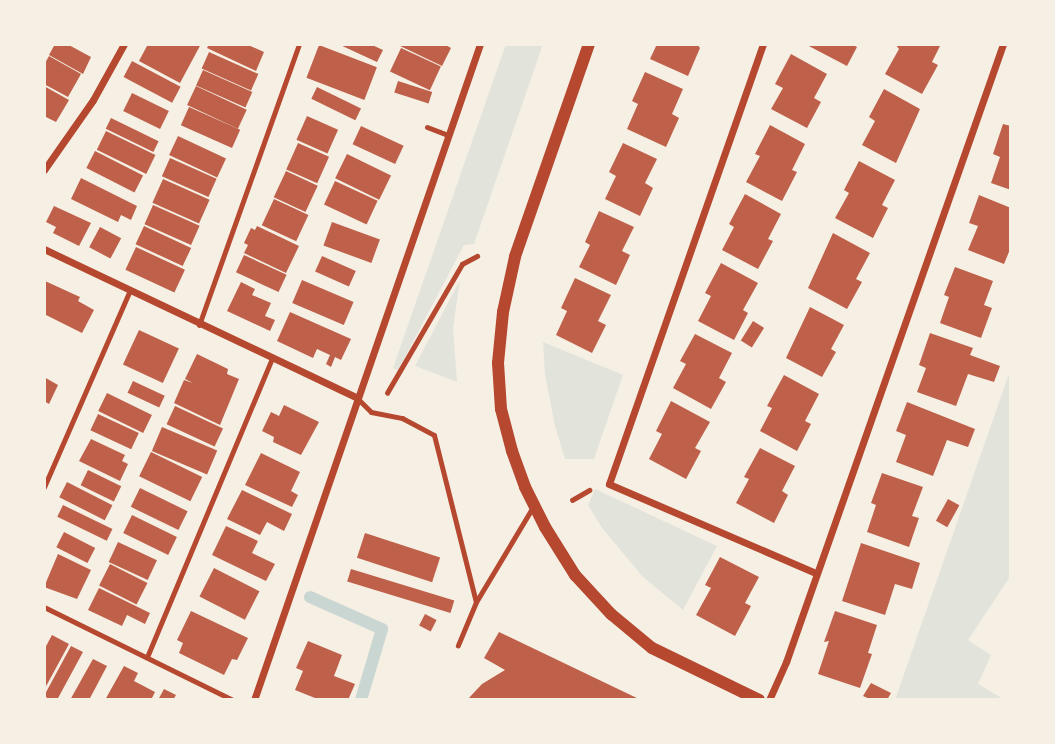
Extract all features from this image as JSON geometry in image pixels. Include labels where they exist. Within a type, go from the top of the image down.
[{"type":"street","points":[[44,170],[93,100],[124,44]]},
{"type":"street","points":[[254,700],[356,397],[480,44]]},
{"type":"street","points":[[589,44],[515,257],[503,312],[498,363],[501,409],[512,451],[534,505],[575,575],[611,614],[652,648],[759,700]]},
{"type":"street","points":[[763,44],[609,484],[816,573]]},
{"type":"street","points":[[769,700],[786,662],[1003,44]]},
{"type":"street","points":[[44,249],[129,292],[356,397]]},
{"type":"lane","points":[[199,325],[299,44]]},
{"type":"lane","points":[[427,127],[448,135]]},
{"type":"lane","points":[[44,487],[129,292]]},
{"type":"lane","points":[[147,657],[272,358]]},
{"type":"lane","points":[[356,397],[371,412],[402,418],[434,435],[476,602]]},
{"type":"lane","points":[[458,645],[476,602],[534,505]]},
{"type":"lane","points":[[44,607],[233,700]]},
{"type":"path","points":[[383,396],[391,390],[462,264],[477,256]]},
{"type":"shaded area","points":[[506,44],[543,44],[474,244],[464,245],[398,370],[393,368]]},
{"type":"shaded area","points":[[460,280],[453,328],[457,382],[415,366]]},
{"type":"shaded area","points":[[543,342],[623,375],[594,459],[565,459],[545,375]]},
{"type":"shaded area","points":[[1011,368],[1011,575],[968,640],[991,655],[978,684],[1005,700],[895,700]]},
{"type":"shaded area","points":[[595,489],[717,546],[683,610],[643,577],[602,528],[588,505]]},
{"type":"building","points":[[55,44],[67,44],[91,57],[83,74],[49,55]]},
{"type":"building","points":[[148,44],[201,44],[180,83],[139,61]]},
{"type":"building","points":[[209,44],[246,44],[264,52],[256,71],[207,48]]},
{"type":"building","points":[[338,44],[370,44],[383,50],[377,62]]},
{"type":"building","points":[[396,44],[444,44],[451,48],[442,66]]},
{"type":"building","points":[[657,44],[697,44],[700,48],[688,76],[650,59]]},
{"type":"building","points":[[805,44],[851,44],[857,47],[847,66]]},
{"type":"building","points":[[895,44],[941,44],[932,62],[938,65],[922,94],[885,74],[899,49]]},
{"type":"building","points":[[319,45],[377,67],[364,100],[306,78]]},
{"type":"building","points":[[401,48],[441,67],[430,90],[390,72]]},
{"type":"building","points":[[209,52],[258,74],[251,90],[202,68]]},
{"type":"building","points":[[791,54],[827,74],[814,98],[821,102],[807,128],[771,109],[783,88],[775,84]]},
{"type":"building","points":[[49,56],[81,74],[68,97],[44,84],[44,65]]},
{"type":"building","points":[[132,61],[181,87],[172,103],[124,77]]},
{"type":"building","points":[[203,70],[252,92],[245,107],[196,86]]},
{"type":"building","points":[[645,72],[683,89],[672,114],[679,118],[666,147],[627,129],[638,104],[632,101]]},
{"type":"building","points":[[398,81],[432,92],[429,104],[394,92]]},
{"type":"building","points":[[44,86],[69,100],[56,122],[44,116]]},
{"type":"building","points":[[196,86],[247,110],[238,129],[187,105]]},
{"type":"building","points":[[317,87],[361,108],[355,120],[311,99]]},
{"type":"building","points":[[884,89],[920,109],[896,163],[862,145],[875,121],[869,117]]},
{"type":"building","points":[[132,93],[169,111],[160,129],[123,111]]},
{"type":"building","points":[[189,107],[240,130],[232,148],[181,125]]},
{"type":"building","points":[[307,116],[338,130],[327,154],[296,140]]},
{"type":"building","points":[[111,118],[159,141],[153,152],[106,129]]},
{"type":"building","points":[[1003,124],[1011,126],[1011,190],[991,183],[1000,157],[993,154]]},
{"type":"building","points":[[770,125],[805,144],[792,170],[797,172],[782,201],[746,182],[760,156],[755,154]]},
{"type":"building","points":[[361,126],[404,146],[395,164],[353,144]]},
{"type":"building","points":[[106,131],[155,155],[146,174],[97,150]]},
{"type":"building","points":[[178,136],[226,158],[217,177],[169,155]]},
{"type":"building","points":[[298,143],[329,157],[317,183],[286,169]]},
{"type":"building","points":[[623,143],[657,159],[645,183],[653,188],[640,216],[605,199],[616,176],[609,172]]},
{"type":"building","points":[[95,151],[143,176],[134,192],[86,168]]},
{"type":"building","points":[[347,154],[391,175],[379,200],[335,178]]},
{"type":"building","points":[[170,158],[217,179],[208,197],[162,176]]},
{"type":"building","points":[[859,161],[895,180],[882,205],[888,208],[873,238],[835,218],[849,193],[844,190]]},
{"type":"building","points":[[286,171],[318,186],[305,212],[274,197]]},
{"type":"building","points":[[81,178],[137,206],[131,220],[121,215],[118,222],[71,199]]},
{"type":"building","points":[[163,179],[210,200],[199,223],[152,203]]},
{"type":"building","points":[[335,181],[378,201],[367,224],[324,205]]},
{"type":"building","points":[[745,194],[781,214],[768,239],[773,241],[758,269],[722,250],[734,227],[729,224]]},
{"type":"building","points":[[979,195],[1011,208],[1011,247],[1004,264],[968,250],[978,226],[969,223]]},
{"type":"building","points":[[274,199],[308,215],[296,241],[262,225]]},
{"type":"building","points":[[153,205],[200,226],[191,245],[144,224]]},
{"type":"building","points":[[54,206],[91,223],[79,246],[53,233],[56,227],[46,222]]},
{"type":"building","points":[[599,211],[634,227],[622,251],[630,255],[616,285],[579,267],[590,245],[585,242]]},
{"type":"building","points":[[332,222],[380,239],[371,263],[323,245]]},
{"type":"building","points":[[144,226],[191,248],[183,266],[136,244]]},
{"type":"building","points":[[257,226],[299,246],[286,273],[244,253],[248,245],[244,243],[251,228],[255,230]]},
{"type":"building","points":[[100,227],[121,238],[110,259],[89,247]]},
{"type":"building","points":[[833,233],[870,253],[856,279],[862,282],[847,309],[808,288]]},
{"type":"building","points":[[136,247],[185,270],[174,292],[125,270]]},
{"type":"building","points":[[244,255],[287,275],[279,292],[236,272]]},
{"type":"building","points":[[322,256],[356,271],[349,287],[315,272]]},
{"type":"building","points":[[721,263],[758,283],[743,310],[748,313],[734,340],[698,321],[711,296],[705,293]]},
{"type":"building","points":[[955,267],[993,281],[984,305],[992,308],[981,338],[940,323],[949,297],[944,295]]},
{"type":"building","points":[[575,278],[611,295],[598,321],[606,325],[592,353],[556,335],[567,311],[561,308]]},
{"type":"building","points":[[302,280],[354,302],[344,325],[292,303]]},
{"type":"building","points":[[45,281],[80,297],[78,301],[94,310],[82,333],[44,314]]},
{"type":"building","points":[[241,282],[255,289],[252,295],[271,303],[265,316],[275,320],[270,331],[227,311]]},
{"type":"building","points":[[810,307],[844,325],[831,349],[836,352],[822,377],[786,358]]},
{"type":"building","points":[[290,312],[351,339],[341,360],[335,357],[331,367],[326,364],[330,355],[317,349],[313,358],[277,341]]},
{"type":"building","points":[[753,321],[764,328],[752,347],[741,341]]},
{"type":"building","points":[[139,330],[179,349],[163,383],[123,364]]},
{"type":"building","points":[[930,333],[973,348],[970,355],[1000,366],[994,382],[968,374],[956,406],[917,392],[926,368],[919,365]]},
{"type":"building","points":[[695,334],[732,353],[719,378],[726,382],[711,409],[673,388],[686,364],[680,361]]},
{"type":"building","points":[[197,354],[228,369],[227,374],[239,379],[220,425],[174,403],[184,380],[193,383],[185,379]]},
{"type":"building","points":[[784,375],[819,394],[805,421],[811,424],[797,451],[760,431],[772,408],[767,406]]},
{"type":"building","points":[[44,377],[58,385],[49,404],[44,401]]},
{"type":"building","points":[[133,381],[165,396],[159,408],[128,393]]},
{"type":"building","points":[[107,393],[152,415],[143,433],[98,411]]},
{"type":"building","points":[[671,401],[710,422],[695,448],[701,451],[686,479],[649,459],[662,434],[656,431]]},
{"type":"building","points":[[907,402],[975,429],[968,447],[947,440],[933,476],[896,462],[906,435],[896,431]]},
{"type":"building","points":[[284,405],[319,422],[301,455],[273,442],[274,437],[262,431],[271,412],[279,416]]},
{"type":"building","points":[[175,406],[223,428],[215,447],[167,424]]},
{"type":"building","points":[[98,414],[139,433],[131,449],[90,430]]},
{"type":"building","points":[[162,427],[217,450],[207,474],[152,451]]},
{"type":"building","points":[[91,439],[125,455],[122,461],[128,464],[120,481],[79,461]]},
{"type":"building","points":[[760,448],[795,466],[782,491],[788,495],[774,523],[736,503],[749,479],[744,477]]},
{"type":"building","points":[[151,452],[202,477],[190,501],[139,476]]},
{"type":"building","points":[[261,453],[300,472],[291,491],[298,495],[292,507],[245,485]]},
{"type":"building","points":[[88,470],[121,486],[114,501],[81,485]]},
{"type":"building","points":[[882,473],[923,487],[912,516],[919,518],[909,547],[867,532],[876,505],[871,503]]},
{"type":"building","points":[[67,482],[112,505],[105,520],[59,497]]},
{"type":"building","points":[[140,488],[188,511],[178,530],[131,507]]},
{"type":"building","points":[[242,490],[292,514],[284,531],[267,522],[260,535],[227,519]]},
{"type":"building","points":[[948,499],[959,505],[947,527],[936,521]]},
{"type":"building","points":[[63,505],[112,529],[107,541],[57,517]]},
{"type":"building","points":[[132,515],[177,537],[168,555],[123,533]]},
{"type":"building","points":[[226,526],[258,541],[252,553],[275,564],[266,581],[212,555]]},
{"type":"building","points":[[64,532],[95,548],[87,563],[56,547]]},
{"type":"building","points":[[365,533],[440,557],[432,582],[357,558]]},
{"type":"building","points":[[118,542],[157,560],[148,580],[109,562]]},
{"type":"building","points":[[861,543],[920,563],[912,589],[895,584],[885,615],[842,601]]},
{"type":"building","points":[[58,554],[91,570],[77,599],[44,587]]},
{"type":"building","points":[[720,557],[759,577],[745,603],[751,606],[735,636],[696,615],[711,588],[705,585]]},
{"type":"building","points":[[110,564],[147,583],[137,604],[99,585]]},
{"type":"building","points":[[214,568],[259,591],[245,620],[199,597]]},
{"type":"building","points":[[351,569],[454,601],[450,613],[347,581]]},
{"type":"building","points":[[99,588],[150,613],[145,624],[127,615],[122,626],[88,610]]},
{"type":"building","points":[[191,611],[248,638],[237,660],[232,659],[224,675],[179,653],[183,643],[177,640]]},
{"type":"building","points":[[835,611],[877,625],[868,653],[872,654],[860,688],[818,674],[829,641],[824,642]]},
{"type":"building","points":[[425,614],[437,620],[431,631],[419,626]]},
{"type":"building","points":[[499,632],[641,700],[467,700],[482,684],[505,670],[484,658]]},
{"type":"building","points":[[52,635],[69,644],[44,690],[44,650]]},
{"type":"building","points":[[308,641],[342,655],[334,676],[355,684],[348,700],[320,700],[295,690],[303,671],[296,668]]},
{"type":"building","points":[[71,646],[83,652],[57,700],[51,700],[44,696]]},
{"type":"building","points":[[93,659],[107,666],[89,700],[70,700]]},
{"type":"building","points":[[124,666],[138,673],[134,681],[155,692],[151,700],[105,700]]},
{"type":"building","points":[[871,683],[891,693],[887,700],[872,700],[863,696]]},
{"type":"building","points":[[164,689],[176,695],[173,700],[158,700]]},
{"type":"waterway","points":[[310,597],[382,629],[361,700]]}]
